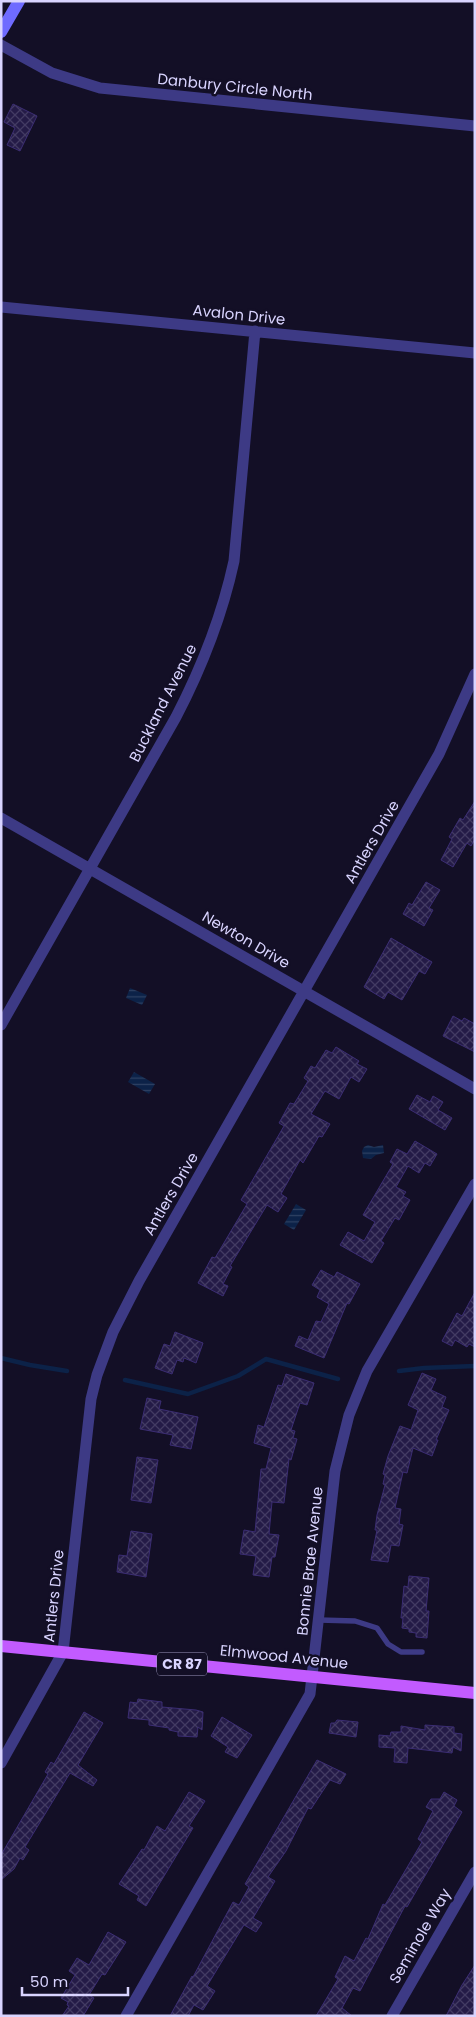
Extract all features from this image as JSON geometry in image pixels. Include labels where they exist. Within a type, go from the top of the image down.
[{"type":"main road","points":[[1,32],[19,1]]},
{"type":"main road","name":"Elmwood Avenue","points":[[1,1646],[475,1693]]},
{"type":"street","name":"Danbury Circle North","points":[[1,45],[52,73],[100,88],[475,126]]},
{"type":"street","name":"Avalon Drive","points":[[1,307],[475,353]]},
{"type":"street","name":"Buckland Avenue","points":[[1,1025],[184,703],[222,611],[234,561],[255,332]]},
{"type":"street","name":"Antlers Drive","points":[[1,1763],[63,1652],[91,1400],[113,1332],[139,1280],[439,754],[475,674]]},
{"type":"street","name":"Newton Drive","points":[[1,818],[475,1089]]},
{"type":"street","name":"Bonnie Brae Avenue","points":[[126,2016],[310,1694],[335,1472],[352,1408],[367,1371],[475,1184]]},
{"type":"street","name":"Seminole Way","points":[[392,2016],[475,1872]]},
{"type":"lane","points":[[319,1620],[356,1621],[377,1628],[388,1644],[401,1652],[422,1652]]},
{"type":"water","points":[[130,988],[147,995],[142,1005],[126,998]]},
{"type":"water","points":[[134,1072],[155,1084],[149,1094],[128,1082]]},
{"type":"water","points":[[368,1145],[374,1147],[383,1145],[384,1153],[376,1155],[371,1159],[363,1158],[362,1151]]},
{"type":"water","points":[[296,1204],[306,1210],[294,1230],[284,1224]]},
{"type":"building","points":[[13,104],[37,116],[20,151],[7,145],[15,128],[4,122]]},
{"type":"building","points":[[475,801],[475,839],[471,846],[467,843],[453,867],[441,860],[452,839],[449,837],[460,818],[463,820]]},
{"type":"building","points":[[426,882],[440,890],[429,908],[433,910],[424,926],[403,914],[409,903],[412,905]]},
{"type":"building","points":[[391,938],[432,962],[425,974],[419,971],[402,1000],[388,992],[384,999],[364,987]]},
{"type":"building","points":[[453,1016],[462,1021],[464,1018],[475,1024],[475,1052],[443,1036]]},
{"type":"building","points":[[336,1047],[359,1061],[357,1064],[367,1069],[359,1082],[351,1077],[339,1099],[325,1091],[311,1114],[330,1124],[322,1137],[319,1136],[303,1163],[300,1160],[281,1194],[287,1198],[278,1212],[267,1205],[230,1266],[232,1267],[223,1284],[228,1286],[223,1296],[198,1283],[212,1257],[215,1258],[247,1204],[241,1200],[284,1126],[279,1123],[290,1103],[294,1104],[308,1081],[304,1078],[311,1066],[315,1068],[326,1050],[332,1053]]},
{"type":"building","points":[[417,1095],[430,1102],[433,1096],[443,1102],[438,1110],[452,1118],[445,1130],[409,1109]]},
{"type":"building","points":[[415,1141],[437,1154],[430,1166],[425,1163],[419,1173],[408,1166],[396,1187],[406,1192],[403,1196],[410,1200],[399,1220],[395,1218],[381,1241],[384,1243],[372,1263],[340,1245],[348,1232],[364,1241],[375,1222],[363,1215],[393,1164],[390,1162],[397,1149],[407,1154]]},
{"type":"building","points":[[321,1270],[334,1277],[337,1272],[360,1284],[349,1304],[347,1303],[324,1358],[295,1346],[299,1336],[308,1340],[316,1321],[321,1322],[329,1304],[317,1297],[320,1290],[312,1285]]},
{"type":"building","points":[[475,1292],[475,1347],[469,1344],[467,1347],[455,1340],[452,1346],[442,1341],[457,1313],[462,1316]]},
{"type":"building","points":[[175,1332],[203,1343],[196,1363],[184,1358],[183,1362],[177,1360],[172,1374],[155,1368],[164,1344],[170,1346]]},
{"type":"building","points":[[422,1373],[436,1379],[431,1390],[446,1397],[442,1407],[449,1410],[436,1440],[438,1440],[432,1456],[413,1448],[407,1473],[403,1472],[395,1508],[401,1509],[399,1524],[403,1525],[399,1546],[391,1545],[388,1562],[371,1560],[377,1530],[375,1530],[377,1515],[385,1485],[383,1484],[385,1475],[383,1474],[400,1426],[411,1430],[418,1410],[408,1405]]},
{"type":"building","points":[[286,1374],[314,1383],[307,1405],[300,1403],[291,1430],[295,1431],[293,1438],[297,1439],[291,1460],[289,1459],[284,1503],[272,1502],[269,1534],[279,1535],[275,1557],[272,1557],[269,1577],[253,1575],[256,1556],[240,1554],[244,1530],[255,1532],[261,1469],[266,1469],[271,1448],[254,1443],[258,1425],[264,1427],[278,1385],[282,1386]]},
{"type":"building","points":[[147,1398],[161,1401],[159,1409],[198,1417],[191,1449],[170,1445],[173,1435],[140,1429]]},
{"type":"building","points":[[137,1457],[158,1460],[151,1503],[131,1500]]},
{"type":"building","points":[[131,1531],[152,1534],[146,1577],[117,1572],[119,1555],[127,1556]]},
{"type":"building","points":[[409,1576],[429,1578],[426,1611],[429,1611],[427,1638],[416,1637],[416,1633],[402,1628],[404,1586],[408,1587]]},
{"type":"building","points":[[138,1699],[162,1702],[162,1707],[203,1712],[202,1730],[198,1727],[197,1737],[178,1736],[178,1732],[169,1730],[169,1728],[149,1725],[149,1720],[128,1718],[130,1702],[137,1703]]},
{"type":"building","points":[[84,1712],[103,1723],[78,1765],[97,1780],[93,1786],[70,1773],[25,1847],[29,1850],[23,1860],[20,1858],[14,1869],[1,1880],[1,1855],[48,1774],[45,1772],[51,1762],[54,1764]]},
{"type":"building","points":[[222,1717],[252,1735],[237,1758],[225,1752],[228,1747],[211,1736]]},
{"type":"building","points":[[337,1720],[358,1722],[356,1737],[329,1733],[331,1723],[335,1723]]},
{"type":"building","points":[[425,1725],[454,1727],[454,1733],[462,1734],[461,1751],[453,1747],[452,1753],[408,1748],[407,1763],[394,1762],[395,1748],[379,1747],[379,1735],[390,1736],[391,1732],[401,1732],[401,1726],[425,1730]]},
{"type":"building","points":[[317,1760],[346,1774],[340,1784],[330,1780],[311,1809],[308,1808],[286,1851],[268,1877],[275,1881],[253,1918],[262,1923],[256,1932],[244,1925],[207,1986],[215,1991],[203,2010],[194,2005],[188,2016],[170,2016],[233,1902],[239,1905],[249,1887],[245,1884]]},
{"type":"building","points":[[189,1792],[205,1801],[189,1826],[193,1828],[146,1906],[137,1900],[139,1896],[119,1884],[142,1849],[144,1850],[157,1826],[165,1831]]},
{"type":"building","points":[[444,1792],[457,1800],[454,1806],[462,1812],[407,1907],[405,1906],[360,1991],[353,1988],[342,2008],[352,2016],[316,2016],[338,1979],[335,1977],[345,1956],[354,1961],[366,1938],[368,1939],[383,1904],[385,1905],[422,1842],[418,1839],[433,1811],[426,1807],[431,1799],[440,1799]]},
{"type":"building","points":[[108,1932],[126,1942],[105,1975],[102,1974],[89,1995],[94,1998],[83,2016],[62,2016],[69,2006],[67,2005],[68,2002],[61,1998],[75,1975],[69,1971],[77,1958],[89,1965]]},
{"type":"building","points":[[475,1965],[475,2016],[446,2016],[462,1985]]},
{"type":"waterway","points":[[1,1358],[67,1371]]},
{"type":"waterway","points":[[125,1380],[188,1394],[238,1376],[266,1359],[338,1379]]},
{"type":"waterway","points":[[399,1371],[475,1366]]}]
